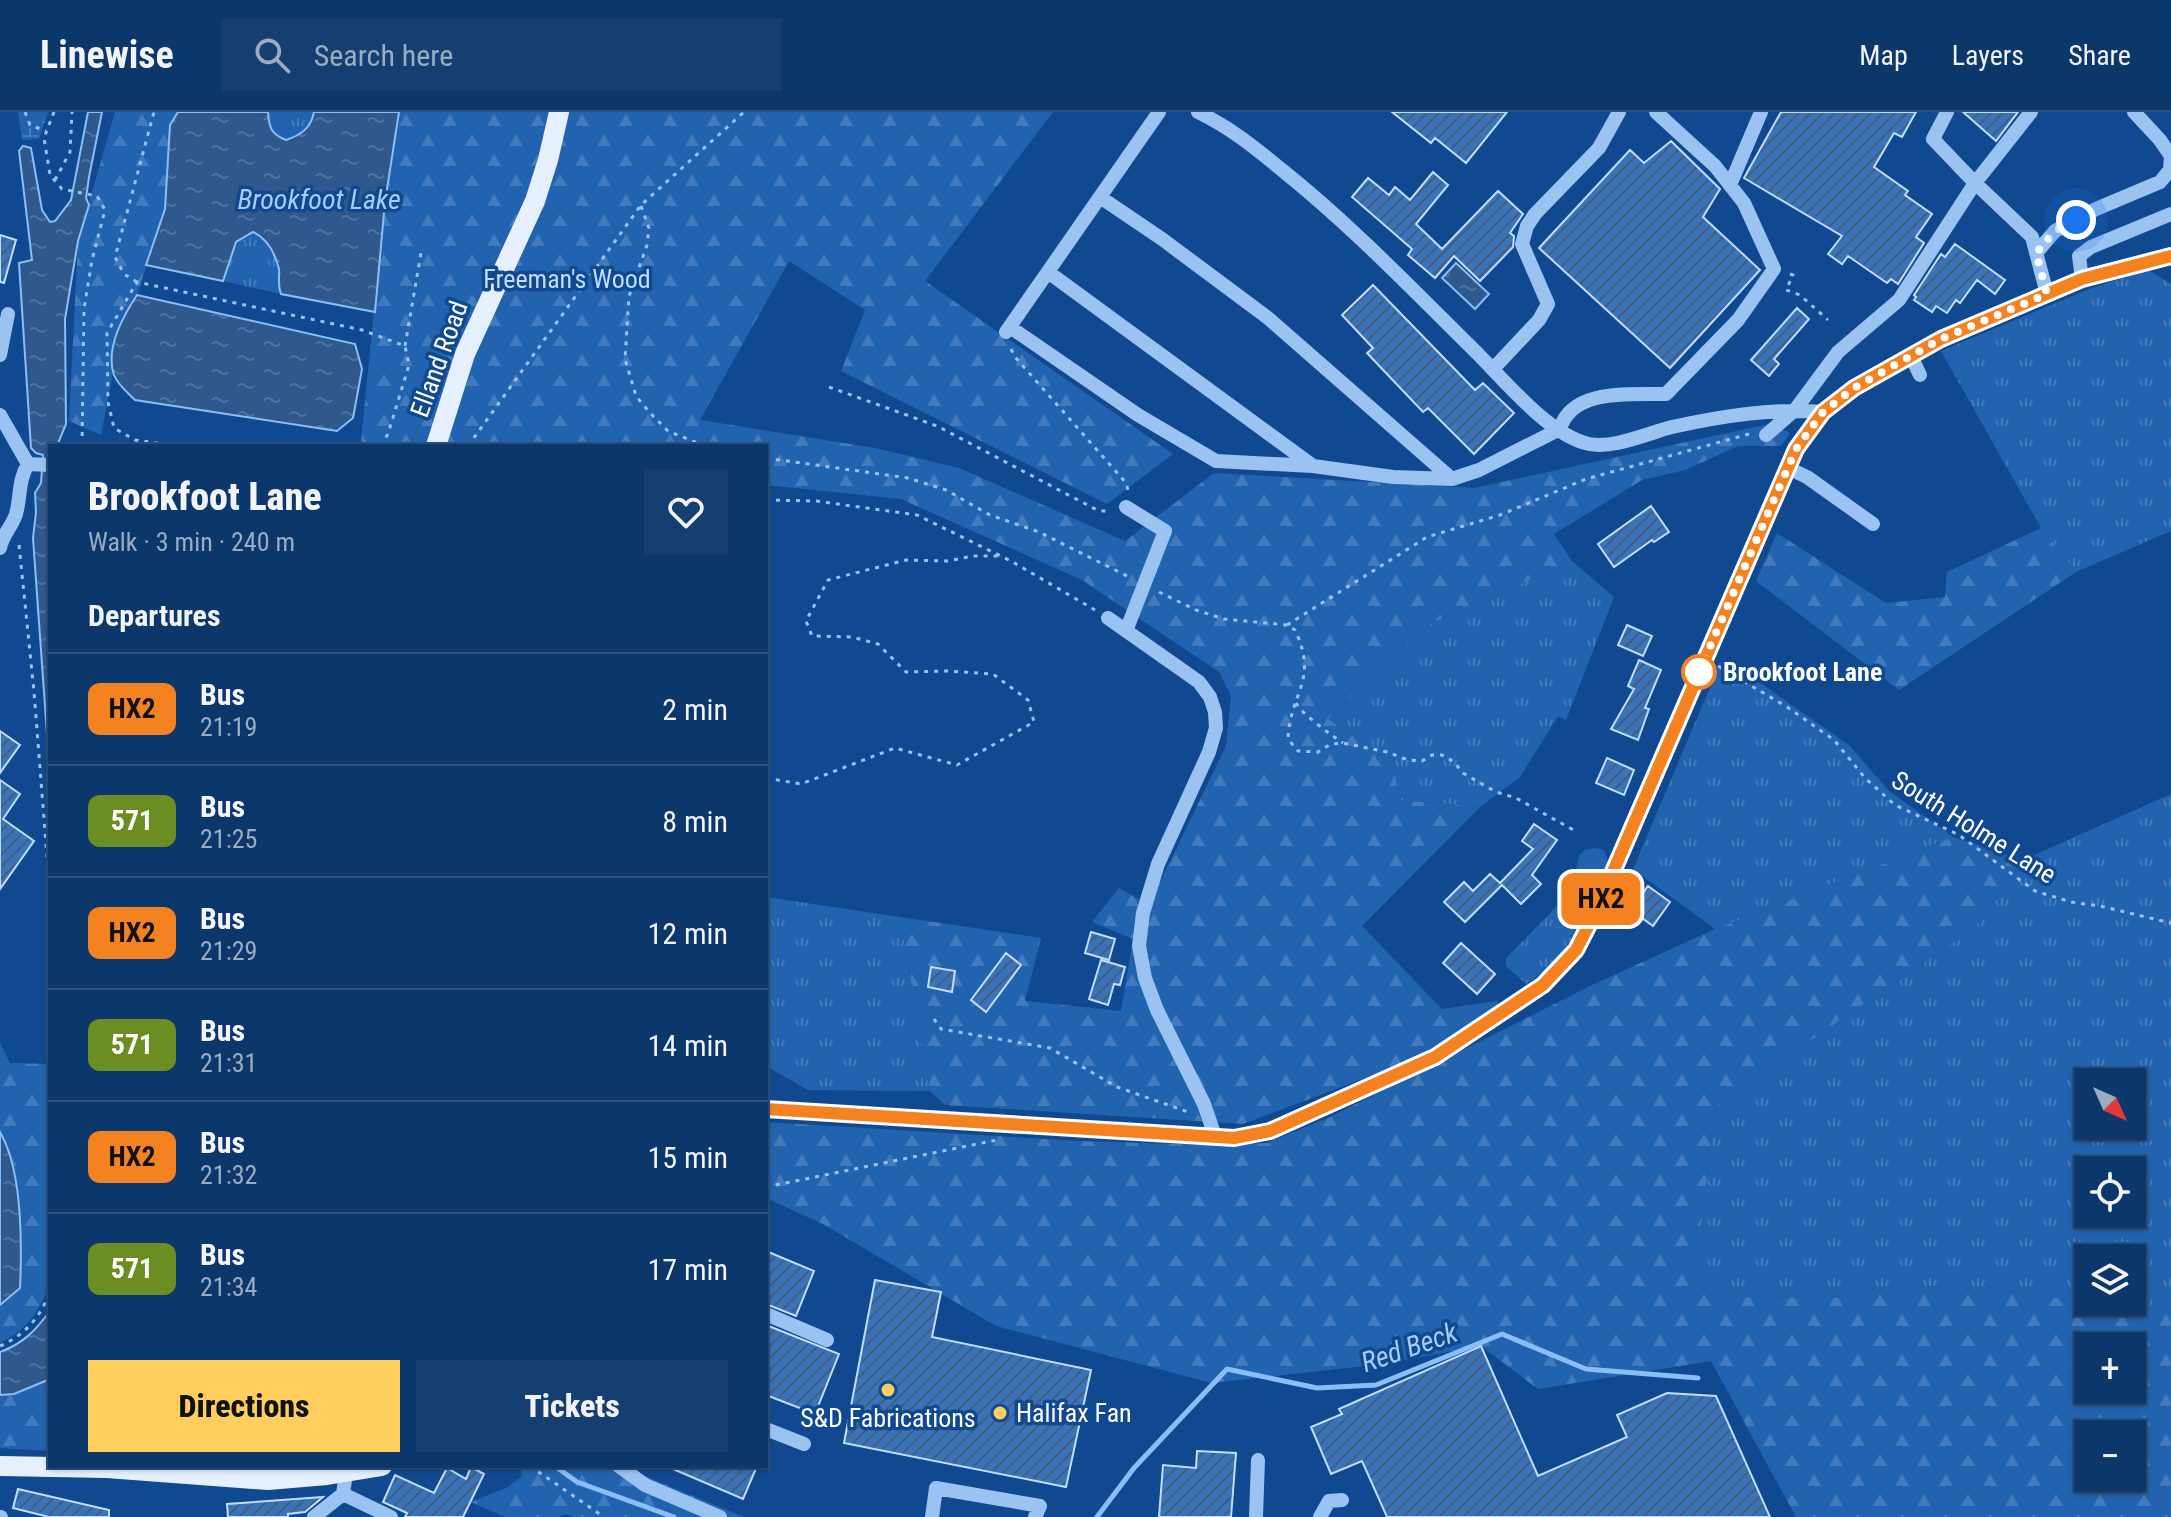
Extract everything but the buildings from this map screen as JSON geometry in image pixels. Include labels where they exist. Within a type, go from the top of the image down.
[{"type":"main road","name":"Elland Road","points":[[437,444],[465,354],[535,201],[559,112]]},
{"type":"main road","points":[[0,1466],[48,1467]]},
{"type":"main road","points":[[82,1468],[268,1480],[372,1468]]},
{"type":"street","points":[[1159,112],[1007,330],[1138,415],[1216,461],[1313,466],[1393,477],[1452,479],[1479,470],[1560,429],[1564,415],[1586,399],[1666,394],[1738,320],[1774,269],[1744,203],[1715,166],[1656,112]]},
{"type":"street","points":[[1198,112],[1228,126],[1330,208],[1523,400],[1568,436],[1592,445],[1634,439],[1670,428],[1746,414],[1795,410],[1823,412]]},
{"type":"street","points":[[1493,369],[1539,320],[1548,304],[1522,244],[1527,226],[1599,148],[1619,112]]},
{"type":"street","points":[[1730,185],[1761,112]]},
{"type":"street","points":[[1947,112],[1933,139],[2032,237],[2047,294]]},
{"type":"street","points":[[1770,432],[1795,410],[1838,352],[1899,300],[1975,183],[2031,112]]},
{"type":"street","points":[[2036,253],[2055,231],[2096,209],[2160,182],[2170,170],[2171,156],[2134,112]]},
{"type":"street","points":[[1100,197],[1268,318],[1452,479]]},
{"type":"street","points":[[2082,279],[2079,256],[2091,247],[2171,214]]},
{"type":"street","points":[[768,1109],[1234,1138],[1270,1131],[1435,1057],[1543,985],[1576,950],[1596,911],[1796,449],[1823,412],[1854,388],[1941,339],[2082,279],[2171,256]]},
{"type":"street","points":[[1048,272],[1313,466]]},
{"type":"street","points":[[0,355],[8,314]]},
{"type":"street","points":[[1911,356],[1920,375]]},
{"type":"street","points":[[0,415],[28,464]]},
{"type":"street","points":[[28,464],[48,465]]},
{"type":"street","points":[[0,548],[2,535],[15,516],[21,476],[28,464]]},
{"type":"street","points":[[1788,468],[1807,477],[1873,524]]},
{"type":"street","points":[[1126,507],[1165,531],[1126,631]]},
{"type":"street","points":[[1108,618],[1199,682],[1210,697],[1215,712],[1216,728],[1209,752],[1158,864],[1143,913],[1139,946],[1145,978],[1157,1010],[1204,1104],[1215,1136]]},
{"type":"street","points":[[768,1315],[827,1340]]},
{"type":"street","points":[[768,1430],[804,1444]]},
{"type":"street","points":[[1256,1517],[1258,1460]]},
{"type":"street","points":[[622,1468],[645,1485],[720,1517]]},
{"type":"street","points":[[314,1517],[343,1494],[346,1473]]},
{"type":"street","points":[[932,1517],[936,1488],[1040,1506],[1035,1517]]},
{"type":"street","points":[[343,1494],[391,1517]]},
{"type":"street","points":[[1320,1517],[1329,1501],[1342,1500]]},
{"type":"path","points":[[25,112],[30,125],[46,131]]},
{"type":"path","points":[[54,112],[44,138],[50,175],[62,189],[97,196],[105,210],[84,309],[82,444]]},
{"type":"path","points":[[54,180],[70,152],[72,112]]},
{"type":"path","points":[[154,112],[115,257],[124,274],[137,282],[362,330],[405,346]]},
{"type":"path","points":[[469,444],[641,205],[744,112]]},
{"type":"path","points":[[641,205],[649,228],[647,245],[629,296],[625,359],[636,396],[650,413],[668,431],[700,444]]},
{"type":"path","points":[[381,444],[388,434],[409,365],[405,346],[421,253]]},
{"type":"path","points":[[1792,278],[1786,290],[1800,295],[1828,320]]},
{"type":"path","points":[[137,282],[107,333],[108,402],[114,428],[135,440],[164,444]]},
{"type":"path","points":[[829,387],[937,426],[1097,510],[1118,513],[1126,507],[1130,496],[1126,483],[1015,357],[1007,330]]},
{"type":"path","points":[[1287,625],[1427,537],[1500,515],[1586,479],[1694,448],[1770,432]]},
{"type":"path","points":[[132,444],[135,440]]},
{"type":"path","points":[[768,458],[908,478],[946,490],[990,515],[1039,532],[1196,610],[1224,619],[1287,625],[1295,630],[1306,661],[1303,683],[1289,721],[1288,739],[1298,751],[1318,752],[1331,744],[1343,743],[1387,752],[1408,760],[1422,761],[1432,755],[1442,755],[1454,762],[1463,773],[1496,792],[1516,798],[1577,832]]},
{"type":"path","points":[[768,500],[816,501],[917,515],[1000,556],[1108,618]]},
{"type":"path","points":[[15,516],[34,692],[48,870]]},
{"type":"path","points":[[768,778],[801,784],[895,748],[957,765],[1034,722],[1028,700],[993,674],[906,672],[878,644],[852,637],[812,636],[806,621],[828,580],[906,560],[947,561],[973,556],[1000,556]]},
{"type":"path","name":"South Holme Lane","points":[[1704,659],[1758,688],[1834,740],[1865,778],[1895,805],[1959,835],[2035,891],[2071,902],[2171,923]]},
{"type":"path","points":[[1296,703],[1301,713],[1343,743]]},
{"type":"path","points":[[934,1019],[941,1029],[1050,1048],[1117,1087],[1210,1119]]},
{"type":"path","points":[[768,1187],[999,1140]]},
{"type":"path","points":[[0,1346],[27,1330],[48,1296]]},
{"type":"path","points":[[533,1468],[604,1517]]},
{"type":"green space","points":[[18,112],[48,112],[39,139],[22,140]]},
{"type":"green space","points":[[115,112],[178,112],[170,125],[165,209],[137,295],[121,319],[115,340],[113,372],[101,435],[69,421],[78,241]]},
{"type":"green space","points":[[268,112],[314,112],[304,130],[286,140],[272,130]]},
{"type":"green space","name":"Freeman's Wood","points":[[398,112],[1053,112],[925,281],[1173,454],[1107,504],[841,371],[865,310],[789,261],[700,420],[875,448],[959,468],[1125,541],[1214,473],[1474,488],[1769,424],[1790,433],[1781,446],[1738,446],[1685,470],[1642,480],[1554,534],[1572,561],[1426,626],[1328,719],[1393,762],[1399,800],[1480,807],[1362,926],[1442,1009],[1497,1001],[1500,1006],[1408,1062],[1243,1124],[945,1105],[930,1091],[900,917],[1041,938],[1025,1001],[1121,1011],[1133,939],[1092,922],[1119,888],[1149,905],[1226,746],[1231,696],[1219,672],[1082,580],[901,499],[768,485],[768,444],[366,444],[361,441],[385,202]]},
{"type":"green space","points":[[253,232],[263,238],[273,252],[279,269],[281,294],[223,281],[236,242]]},
{"type":"green space","points":[[2149,270],[2171,284],[2171,531],[2076,572],[2041,528],[1941,351],[2092,288]]},
{"type":"green space","points":[[2041,528],[2076,572],[1899,690],[1756,581],[1777,533],[1886,603],[1945,597],[1947,572]]},
{"type":"green space","points":[[1572,561],[1614,597],[1566,720],[1558,716],[1520,777],[1480,807],[1399,800],[1327,720],[1426,626]]},
{"type":"green space","points":[[1723,657],[1849,745],[1889,791],[1953,837],[1715,929],[1633,869]]},
{"type":"green space","points":[[2171,794],[2171,1306],[2146,1308],[2146,1244],[2074,1244],[2074,1301],[1987,1287],[1882,1286],[1842,1298],[1737,1297],[1694,1272],[1716,1106],[1975,927],[2023,860]]},
{"type":"green space","points":[[1953,837],[2023,860],[1975,927],[1716,1106],[1695,1271],[1737,1297],[1842,1298],[1882,1286],[1987,1287],[2074,1301],[2074,1316],[2146,1316],[2146,1308],[2171,1306],[2171,1517],[1796,1517],[1711,1361],[1538,1389],[1481,1346],[1383,1364],[1212,1383],[996,1326],[823,1224],[768,1199],[768,1122],[1079,1141],[1208,1145],[1267,1143],[1330,1117],[1592,985],[1715,929]]},
{"type":"green space","points":[[1585,850],[1604,850],[1608,862],[1585,915],[1557,959],[1526,984],[1506,966],[1506,958],[1570,893],[1579,856]]},
{"type":"green space","points":[[768,897],[900,917],[930,1091],[808,1090],[768,1067]]},
{"type":"green space","points":[[0,1043],[10,1063],[48,1064],[48,1287],[32,1318],[18,1332],[0,1343],[0,1305],[20,1288],[17,1186],[0,1132]]},
{"type":"green space","points":[[48,1380],[48,1451],[0,1448],[0,1395],[14,1394]]},
{"type":"green space","points":[[520,1468],[626,1468],[744,1517],[574,1517],[565,1514],[559,1517],[505,1517],[471,1502],[508,1487],[522,1476]]},
{"type":"water","points":[[88,112],[102,112],[86,198],[89,205],[78,241],[65,319],[66,424],[58,444],[48,444],[48,749],[33,538],[35,493],[41,483],[43,455],[31,448],[19,263],[32,260],[19,151],[23,146],[31,148],[42,210],[50,222],[55,221],[71,200]]},
{"type":"water","name":"Brookfoot Lake","points":[[178,112],[268,112],[272,130],[286,140],[304,130],[314,112],[399,112],[385,202],[375,312],[281,294],[279,269],[273,252],[263,238],[253,232],[236,242],[223,281],[146,265],[165,209],[170,125]]},
{"type":"water","points":[[1456,263],[1489,294],[1475,309],[1442,278]]},
{"type":"water","points":[[137,295],[355,344],[362,369],[353,418],[337,431],[135,400],[114,375],[112,354],[121,323]]},
{"type":"water","points":[[0,1132],[8,1148],[17,1187],[21,1251],[20,1288],[0,1305]]},
{"type":"water","points":[[48,1314],[48,1380],[14,1394],[0,1395],[0,1352],[16,1345]]},
{"type":"waterway","name":"Red Beck","points":[[1097,1517],[1134,1468],[1227,1369],[1317,1388],[1376,1385],[1502,1334],[1586,1369],[1698,1378]]},
{"type":"waterway","name":"Red Beck","points":[[558,1468],[577,1482],[674,1517]]},
{"type":"bus line","name":"HX2","points":[[768,1109],[1234,1138],[1270,1131],[1435,1057],[1543,985],[1576,950],[1596,911],[1796,449],[1823,412],[1854,388],[1941,339],[2082,279],[2171,256]]},
{"type":"place","name":"Brookfoot Lane","points":[[1699,672]]},
{"type":"place","name":"S&D Fabrications","points":[[888,1390]]},
{"type":"place","name":"Halifax Fan","points":[[1000,1413]]},
{"type":"route","points":[[1699,672],[1796,449],[1823,412],[1854,388],[1941,339],[2047,294],[2036,253],[2055,231],[2076,220]]}]
